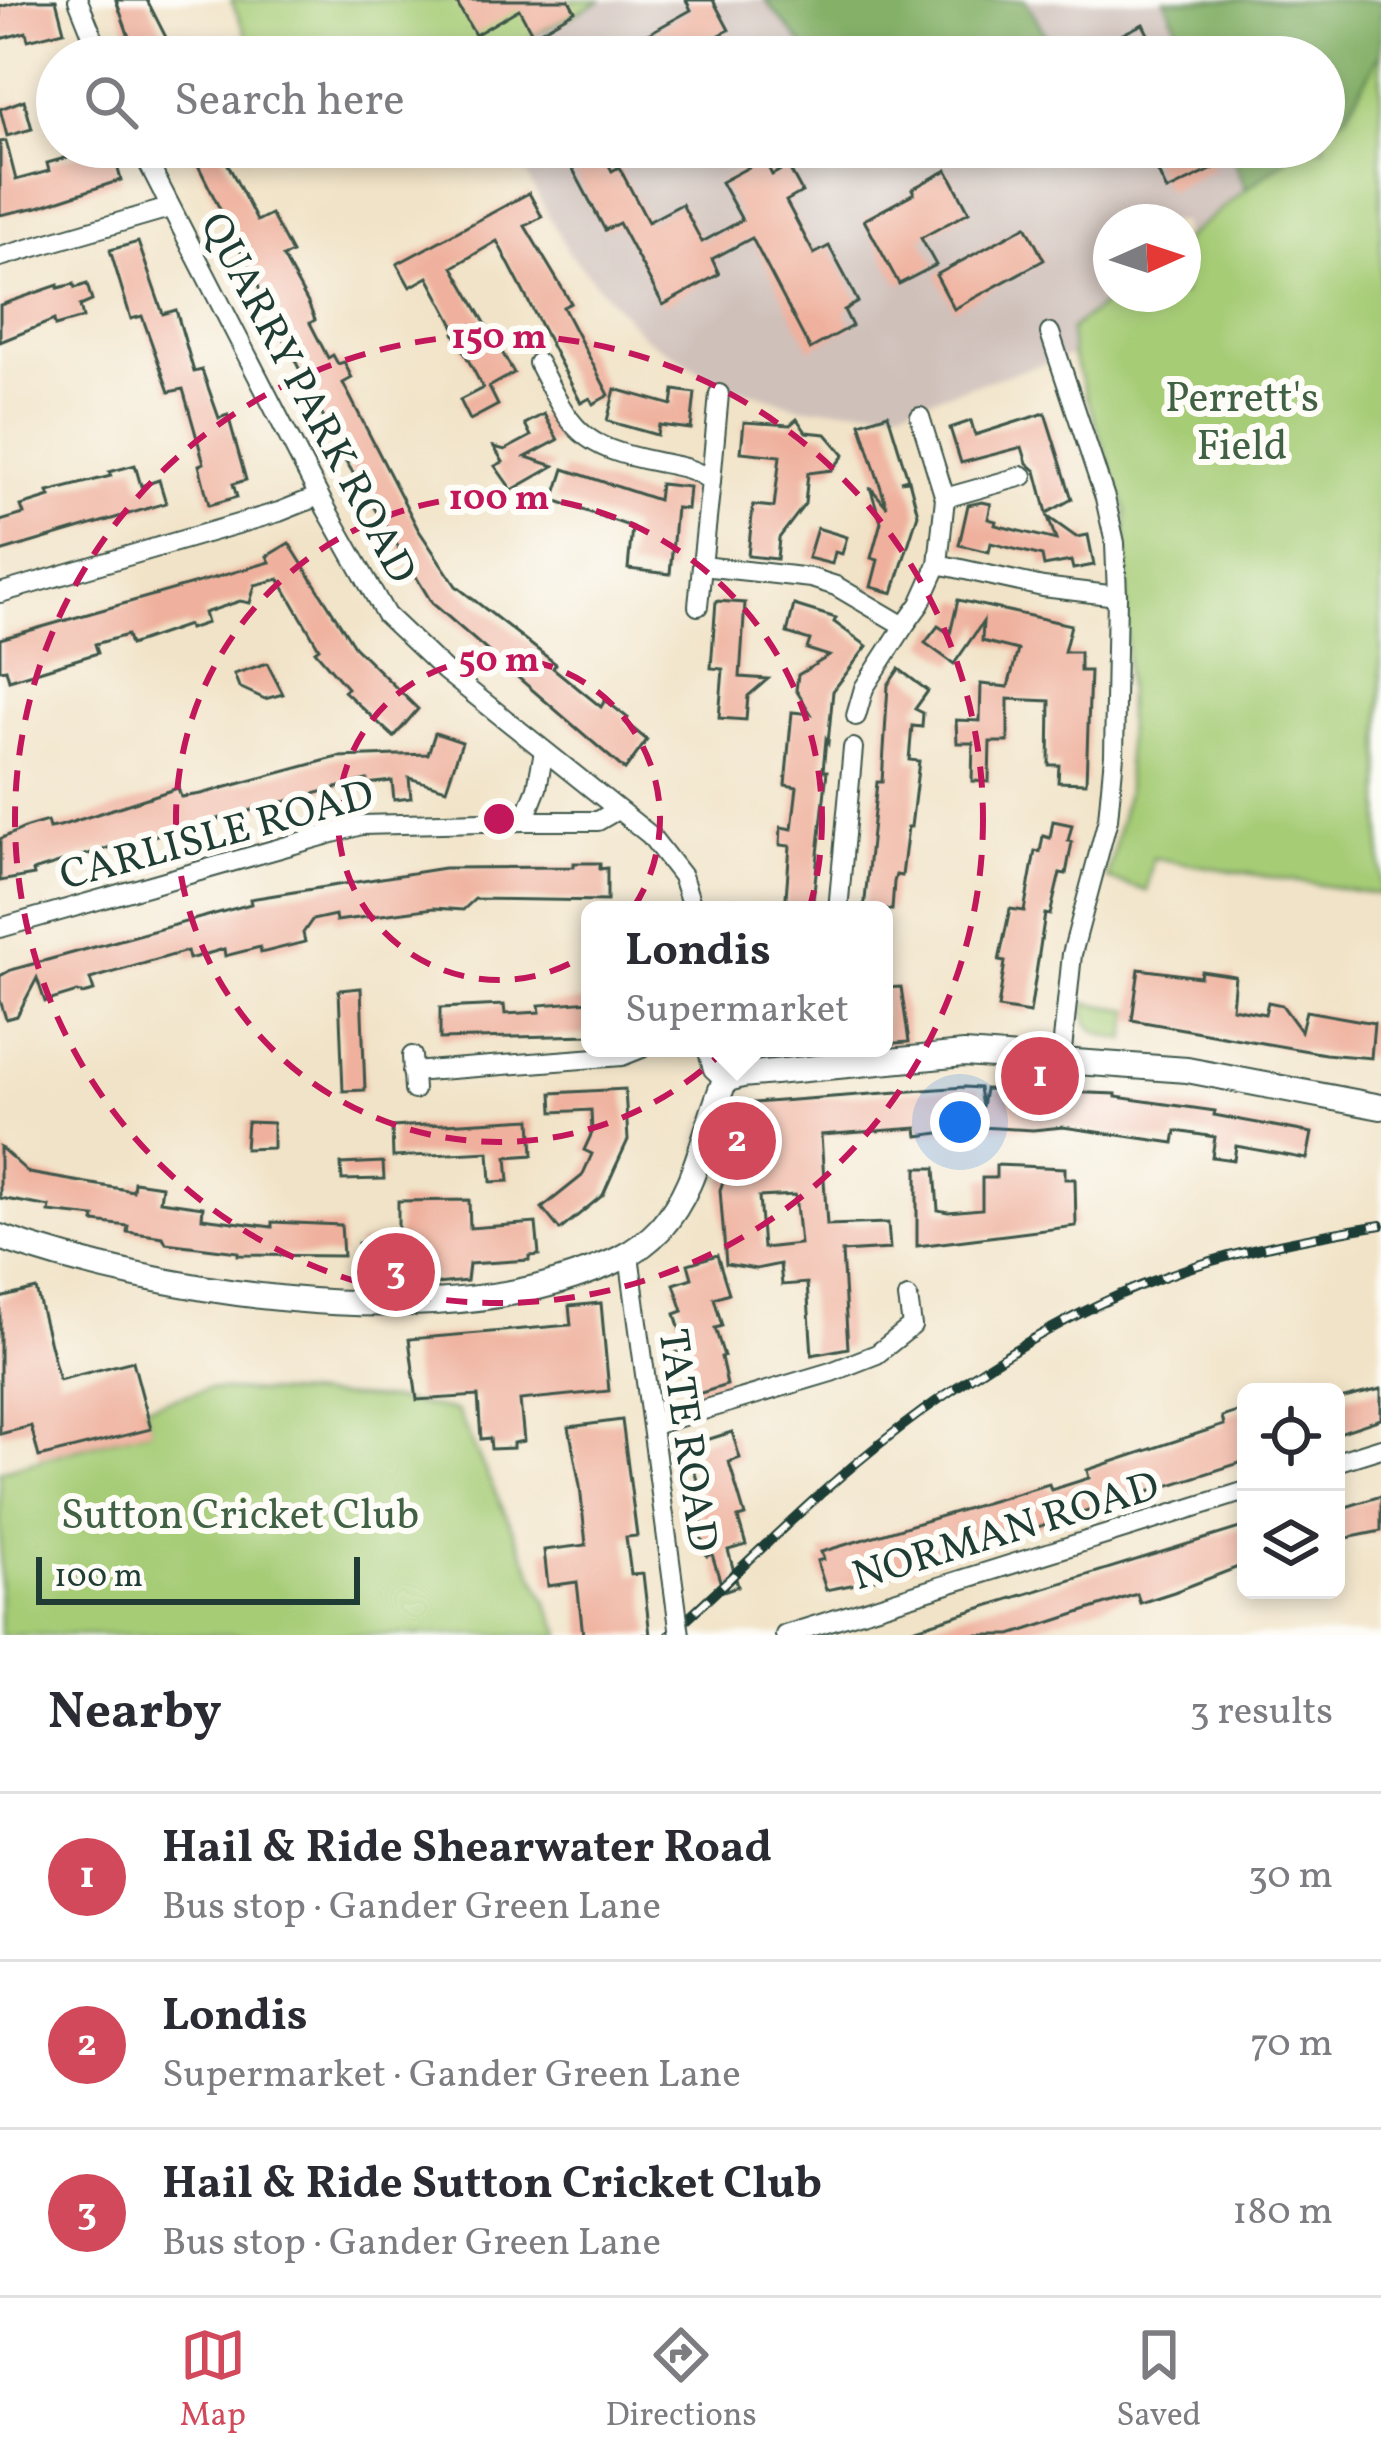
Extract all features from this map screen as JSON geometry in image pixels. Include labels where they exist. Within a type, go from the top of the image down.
[{"type":"street","points":[[77,0],[92,36]]},
{"type":"street","name":"QUARRY PARK ROAD","points":[[150,168],[319,496],[386,615],[419,649],[667,853],[682,876],[689,901]]},
{"type":"street","points":[[0,257],[170,208]]},
{"type":"street","points":[[1050,333],[1105,498],[1115,543],[1117,596],[1108,819],[1072,954],[1061,1060]]},
{"type":"street","points":[[542,370],[570,421],[599,448],[695,469],[711,482]]},
{"type":"street","points":[[698,606],[719,394]]},
{"type":"street","points":[[856,716],[864,688],[920,604],[938,564],[945,498],[920,417]]},
{"type":"street","points":[[945,498],[1023,476]]},
{"type":"street","points":[[0,593],[279,512],[319,496]]},
{"type":"street","points":[[938,564],[1043,587],[1117,596]]},
{"type":"street","points":[[702,566],[811,578],[836,586],[904,626]]},
{"type":"street","points":[[839,901],[853,748]]},
{"type":"street","points":[[524,820],[544,751]]},
{"type":"street","name":"CARLISLE ROAD","points":[[0,928],[362,825],[598,820],[617,810]]},
{"type":"street","points":[[893,1055],[964,1054],[1187,1070],[1381,1107]]},
{"type":"street","points":[[413,1073],[610,1057]]},
{"type":"street","points":[[709,1057],[712,1069],[724,1080]]},
{"type":"street","points":[[724,1080],[835,1057]]},
{"type":"street","points":[[0,1237],[197,1287],[317,1300],[446,1302],[502,1297],[551,1285],[629,1256],[657,1232],[679,1206],[699,1161],[724,1080]]},
{"type":"street","name":"TATE ROAD","points":[[629,1256],[680,1635]]},
{"type":"street","points":[[653,1426],[877,1354],[912,1326],[908,1298]]},
{"type":"street","points":[[1345,1459],[1381,1448]]},
{"type":"street","name":"NORMAN ROAD","points":[[785,1635],[1237,1494]]},
{"type":"shaded area","points":[[604,0],[765,0],[795,36],[536,36]]},
{"type":"shaded area","points":[[1025,0],[1165,0],[1181,36],[1046,36]]},
{"type":"shaded area","points":[[522,168],[1238,168],[1246,189],[1201,225],[1201,204],[1093,204],[1094,312],[1071,330],[1072,355],[899,408],[804,408],[720,383],[644,337],[569,253]]},
{"type":"green space","points":[[231,0],[602,0],[533,36],[247,36]]},
{"type":"green space","points":[[765,0],[1025,0],[1046,36],[795,36]]},
{"type":"green space","name":"Perrett's Field","points":[[1165,0],[1381,0],[1381,895],[1153,858],[1147,891],[1107,879],[1127,791],[1126,509],[1072,355],[1070,330],[1093,312],[1201,312],[1201,225],[1246,189],[1238,168],[1345,168],[1345,36],[1181,36]]},
{"type":"green space","points":[[1165,0],[1381,0],[1381,52],[1345,116],[1345,36],[1181,36]]},
{"type":"green space","points":[[1238,168],[1274,168],[1246,189]]},
{"type":"green space","points":[[1085,1003],[1131,1010],[1126,1040],[1095,1031],[1087,1020]]},
{"type":"green space","name":"Sutton Cricket Club","points":[[208,1389],[390,1399],[457,1411],[562,1635],[0,1635],[0,1471],[150,1429],[145,1406]]},
{"type":"building","points":[[56,0],[64,31],[28,40],[26,32],[0,39],[0,7]]},
{"type":"building","points":[[116,0],[147,0],[165,36],[129,36]]},
{"type":"building","points":[[455,0],[569,0],[575,11],[533,35],[519,9],[475,35]]},
{"type":"building","points":[[686,0],[713,0],[729,30],[718,36],[646,35],[691,10]]},
{"type":"building","points":[[1143,24],[1149,36],[1119,36]]},
{"type":"building","points":[[24,100],[32,129],[7,136],[0,109]]},
{"type":"building","points":[[6,141],[16,180],[48,168],[118,168],[121,180],[0,215],[0,142]]},
{"type":"building","points":[[199,168],[230,168],[257,221],[271,214],[292,253],[283,257],[315,320],[310,323],[328,358],[333,355],[338,364],[344,362],[352,378],[343,383],[418,529],[456,586],[556,664],[553,668],[601,707],[605,700],[628,718],[625,722],[647,740],[625,770],[432,603],[341,453]]},
{"type":"building","points":[[572,168],[620,168],[648,222],[682,204],[702,242],[742,220],[721,182],[747,168],[768,168],[772,175],[789,168],[802,192],[786,201],[814,254],[829,246],[845,276],[858,302],[844,310],[852,326],[810,349],[752,238],[712,259],[719,274],[663,305],[619,223],[605,230]]},
{"type":"building","points":[[1156,168],[1213,169],[1167,191]]},
{"type":"building","points":[[947,170],[969,212],[921,238],[936,265],[899,284],[864,220]]},
{"type":"building","points":[[529,193],[542,217],[525,226],[571,303],[563,307],[609,395],[593,404],[590,398],[581,403],[497,241],[453,267],[514,373],[489,387],[498,405],[470,420],[460,400],[483,388],[457,331],[428,277],[410,287],[397,264]]},
{"type":"building","points":[[1026,226],[1044,260],[954,309],[936,275]]},
{"type":"building","points":[[138,242],[163,314],[176,310],[194,372],[202,370],[219,418],[228,415],[246,480],[233,484],[237,497],[209,505],[199,465],[204,463],[183,389],[169,392],[142,316],[131,319],[110,250]]},
{"type":"building","points":[[74,284],[75,288],[87,284],[92,301],[80,306],[83,318],[55,326],[54,320],[0,342],[0,305]]},
{"type":"building","points":[[615,389],[672,405],[674,390],[695,393],[691,429],[659,425],[657,435],[607,421]]},
{"type":"building","points":[[1045,413],[1072,499],[1047,513],[1036,471],[1027,463],[1022,447],[961,463],[950,428],[971,421],[975,435]]},
{"type":"building","points":[[544,414],[558,440],[526,457],[554,466],[512,490],[495,466],[503,462],[494,447],[505,450],[531,436],[525,424]]},
{"type":"building","points":[[888,414],[908,479],[900,481],[909,480],[918,514],[893,593],[871,587],[878,560],[871,558],[881,522],[870,487],[887,507],[860,423]]},
{"type":"building","points":[[797,419],[806,432],[826,434],[844,455],[832,470],[808,473],[805,504],[779,538],[777,559],[748,556],[753,505],[774,507],[780,456],[741,452],[744,422],[790,425]]},
{"type":"building","points":[[135,465],[141,486],[159,480],[166,503],[0,552],[0,521],[24,514],[21,506],[50,497],[48,492]]},
{"type":"building","points":[[564,469],[658,500],[660,484],[689,487],[687,509],[676,508],[670,574],[628,569],[632,527],[554,500]]},
{"type":"building","points":[[991,504],[988,519],[996,521],[995,525],[1056,540],[1048,517],[1076,537],[1088,535],[1094,565],[1073,569],[1071,561],[1044,566],[1042,556],[991,543],[989,552],[959,545],[968,505]]},
{"type":"building","points":[[817,528],[847,537],[842,554],[835,552],[832,564],[808,558]]},
{"type":"building","points":[[289,543],[354,646],[418,709],[394,737],[344,691],[347,688],[315,651],[319,648],[279,579],[255,585],[250,603],[240,601],[204,613],[207,623],[189,629],[188,625],[130,645],[127,635],[95,644],[98,653],[9,680],[6,669],[0,670],[0,639],[270,562],[267,556]]},
{"type":"building","points":[[958,600],[1071,625],[1064,652],[1080,652],[1080,671],[1090,671],[1086,783],[1058,782],[1059,765],[1049,765],[1050,701],[1008,699],[1008,742],[990,742],[989,782],[972,781],[973,743],[957,743],[956,720],[980,721],[981,684],[1008,687],[1018,650],[982,641],[983,622],[954,664],[925,643],[938,626],[950,634]]},
{"type":"building","points":[[716,601],[745,603],[740,677],[768,679],[748,696],[746,720],[719,718],[723,669],[711,668]]},
{"type":"building","points":[[794,605],[836,618],[834,622],[867,646],[833,691],[813,901],[786,901],[790,846],[780,845],[781,827],[792,829],[797,787],[785,785],[792,712],[811,714],[796,690],[798,675],[829,656],[807,649],[810,640],[787,633]]},
{"type":"building","points":[[267,663],[283,694],[265,699],[239,687],[234,674]]},
{"type":"building","points":[[899,669],[928,691],[915,709],[923,713],[922,727],[912,726],[909,760],[919,761],[902,876],[896,875],[893,901],[865,901],[877,782],[882,782],[888,685]]},
{"type":"building","points":[[435,733],[462,742],[446,789],[409,778],[411,798],[394,800],[392,781],[367,784],[367,780],[0,881],[0,839],[27,827],[47,821],[49,828],[60,826],[178,788],[181,797],[201,794],[338,757],[428,754]]},
{"type":"building","points":[[1053,821],[1072,825],[1068,841],[1072,842],[1066,874],[1060,873],[1050,915],[1045,914],[1030,1013],[998,1008],[1005,962],[999,961],[1010,909],[1024,911],[1035,851],[1040,852],[1043,836],[1050,838]]},
{"type":"building","points":[[574,863],[600,863],[600,869],[607,868],[607,901],[475,899],[463,910],[434,908],[336,921],[335,915],[312,920],[303,933],[305,942],[261,953],[260,947],[225,956],[224,949],[189,959],[187,951],[90,979],[94,991],[83,994],[45,1002],[37,978],[17,1016],[6,1019],[0,1000],[0,976],[11,970],[251,904],[250,899],[444,868],[574,867]]},
{"type":"building","points":[[1139,969],[1235,976],[1232,1008],[1265,1014],[1268,1002],[1282,1005],[1301,1031],[1306,1011],[1374,1023],[1371,1058],[1132,1020]]},
{"type":"building","points":[[893,987],[901,987],[909,1042],[893,1043]]},
{"type":"building","points":[[361,988],[365,1090],[343,1091],[339,990]]},
{"type":"building","points":[[581,1002],[581,1035],[440,1039],[440,1008],[504,1005],[505,1014],[540,1012],[539,1005]]},
{"type":"building","points":[[964,1087],[979,1088],[982,1107],[985,1089],[1116,1094],[1312,1133],[1307,1159],[1236,1146],[1234,1160],[1212,1157],[1215,1137],[1176,1131],[1174,1143],[1063,1127],[980,1127],[918,1136],[917,1128],[821,1135],[827,1225],[888,1223],[890,1249],[842,1252],[848,1348],[812,1355],[807,1283],[782,1285],[780,1264],[756,1269],[726,1264],[720,1190],[754,1103]],"holes":[[[795,1195],[800,1244],[763,1248],[759,1197]]]},
{"type":"building","points":[[625,1089],[628,1140],[603,1195],[560,1230],[542,1208],[582,1176],[592,1154],[584,1150],[592,1133],[591,1110],[553,1112],[552,1093]]},
{"type":"building","points":[[531,1119],[533,1155],[507,1157],[509,1181],[491,1182],[489,1152],[393,1157],[392,1127]]},
{"type":"building","points":[[247,1122],[273,1123],[273,1148],[245,1149]]},
{"type":"building","points":[[0,1147],[29,1173],[133,1191],[134,1182],[162,1186],[160,1201],[203,1207],[202,1218],[272,1227],[272,1222],[341,1225],[343,1256],[238,1255],[166,1243],[163,1237],[127,1232],[128,1226],[94,1222],[95,1217],[49,1212],[50,1207],[0,1198]]},
{"type":"building","points":[[383,1162],[384,1179],[342,1180],[341,1164]]},
{"type":"building","points":[[996,1165],[1065,1168],[1065,1179],[1075,1179],[1076,1226],[917,1246],[917,1168],[935,1168],[938,1210],[948,1212],[982,1209],[982,1178],[996,1178]]},
{"type":"building","points":[[469,1200],[470,1228],[536,1223],[539,1255],[529,1260],[469,1264],[467,1281],[436,1284],[431,1272],[362,1278],[358,1243],[398,1239],[398,1201]]},
{"type":"building","points":[[717,1255],[729,1293],[714,1298],[722,1326],[715,1328],[727,1385],[688,1397],[675,1343],[683,1340],[675,1314],[683,1311],[674,1284],[692,1278],[688,1264]]},
{"type":"building","points":[[36,1289],[59,1380],[133,1361],[151,1429],[39,1457],[31,1426],[0,1434],[0,1298]]},
{"type":"building","points":[[601,1303],[609,1391],[520,1400],[524,1441],[513,1443],[513,1448],[491,1449],[490,1438],[481,1439],[478,1396],[417,1400],[409,1339],[571,1325],[569,1306]]},
{"type":"building","points":[[1381,1389],[1381,1419],[1345,1431],[1345,1398]]},
{"type":"building","points":[[1237,1412],[1237,1464],[826,1590],[817,1561],[824,1559],[821,1552],[1049,1484],[1051,1490],[1089,1478],[1087,1470],[1224,1425],[1222,1417]]},
{"type":"building","points":[[622,1420],[637,1536],[626,1537],[631,1575],[643,1574],[650,1635],[583,1635],[577,1582],[548,1586],[544,1550],[586,1545],[569,1427]]},
{"type":"building","points":[[732,1432],[740,1458],[729,1462],[745,1516],[738,1518],[746,1545],[728,1550],[738,1586],[723,1591],[700,1533],[705,1531],[696,1503],[703,1501],[687,1446]]},
{"type":"building","points":[[1381,1496],[1381,1531],[1345,1538],[1345,1507]]},
{"type":"building","points":[[1237,1529],[1237,1568],[1140,1603],[1137,1594],[1011,1635],[907,1635],[906,1631]]},
{"type":"railway","points":[[669,1635],[856,1463],[943,1396],[1038,1336],[1186,1269],[1258,1249],[1381,1225]]},
{"type":"place","name":"Hail & Ride Shearwater Road","points":[[1040,1076]]},
{"type":"place","name":"Londis","points":[[737,1141]]},
{"type":"place","name":"Hail & Ride Sutton Cricket Club","points":[[396,1272]]}]
